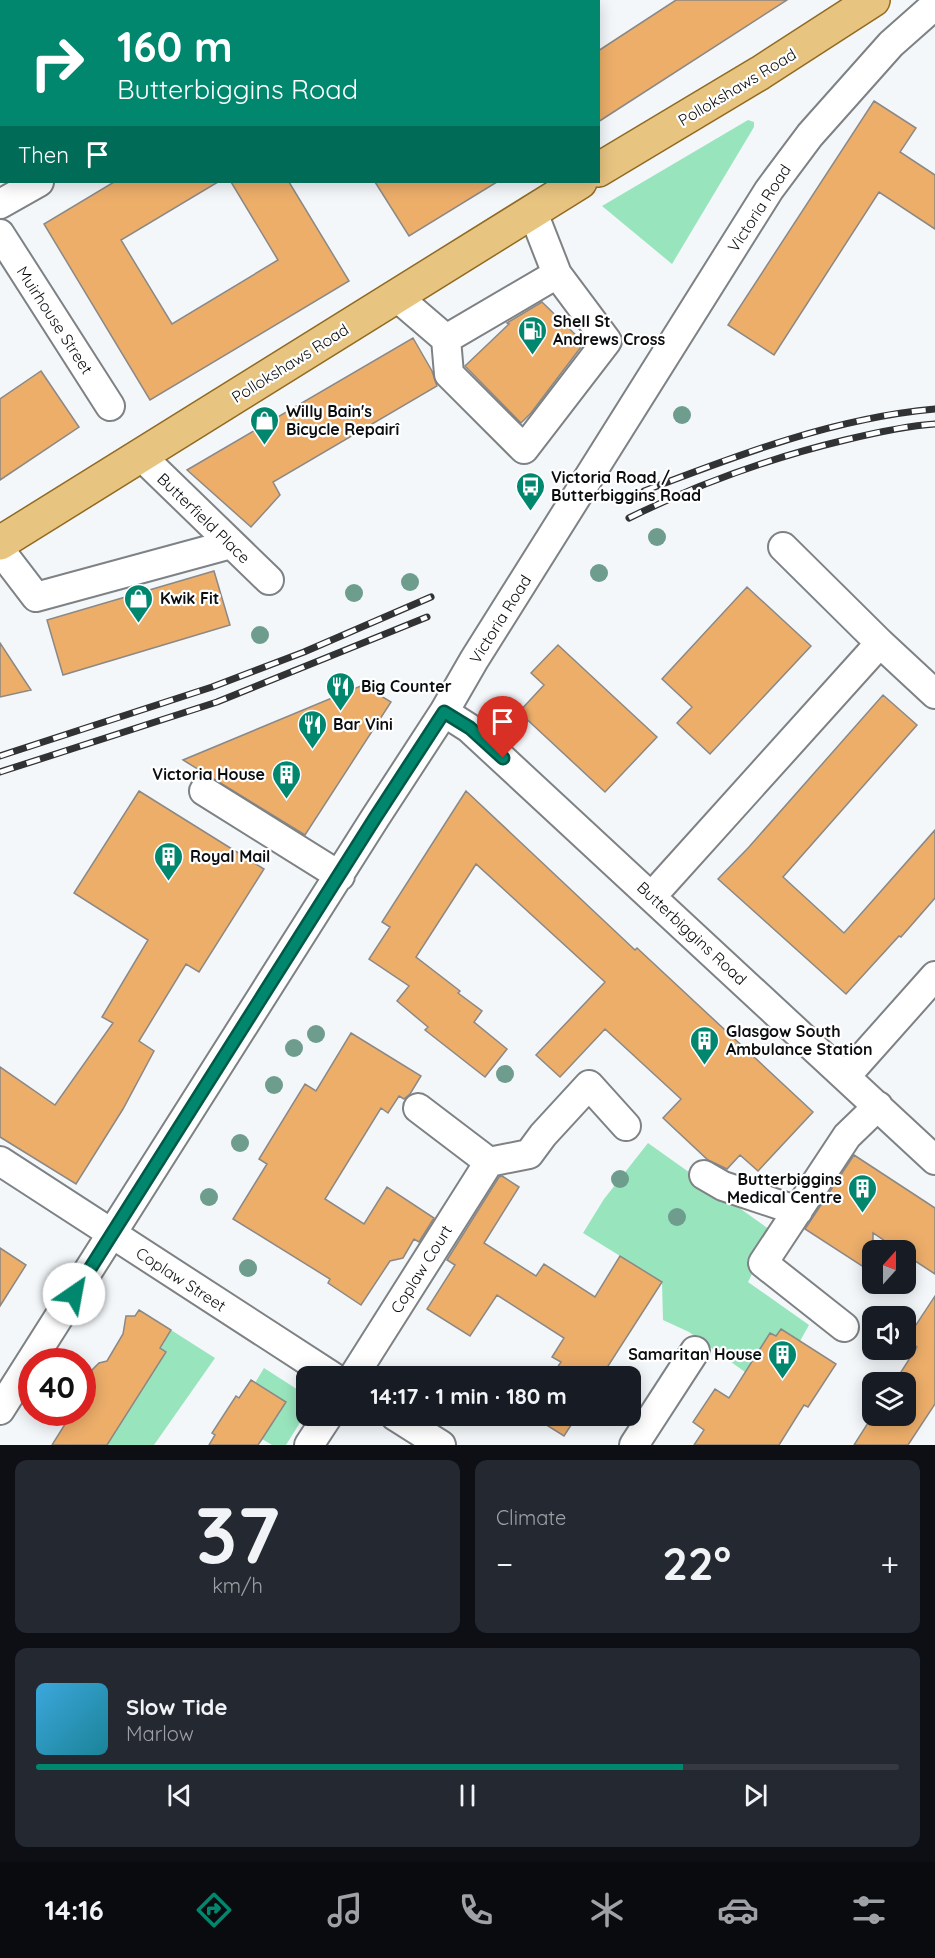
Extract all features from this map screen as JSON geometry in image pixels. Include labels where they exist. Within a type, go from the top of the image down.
[{"type":"main road","name":"Pollokshaws Road","points":[[600,169],[760,73],[873,0]]},
{"type":"main road","name":"Pollokshaws Road","points":[[0,543],[578,183]]},
{"type":"street","name":"Victoria Road","points":[[0,1410],[444,712],[474,660],[769,190],[810,135],[884,52],[935,5]]},
{"type":"street","points":[[0,204],[37,183]]},
{"type":"street","points":[[397,297],[446,339],[449,374],[524,449],[607,341],[557,274],[532,210]]},
{"type":"street","name":"Muirhouse Street","points":[[0,234],[110,406]]},
{"type":"street","points":[[446,339],[557,274]]},
{"type":"street","name":"Butterfield Place","points":[[140,455],[269,580]]},
{"type":"street","points":[[0,550],[36,597],[231,544]]},
{"type":"street","points":[[783,547],[935,694]]},
{"type":"street","points":[[652,896],[880,643]]},
{"type":"street","name":"Butterbiggins Road","points":[[444,712],[470,728],[935,1160]]},
{"type":"street","points":[[204,791],[340,876]]},
{"type":"street","points":[[846,1076],[935,976]]},
{"type":"street","points":[[418,1108],[489,1162],[529,1154],[543,1135],[589,1085],[626,1126]]},
{"type":"street","points":[[844,1327],[763,1263],[847,1136],[878,1107]]},
{"type":"street","name":"Coplaw Street","points":[[0,1161],[316,1366]]},
{"type":"street","name":"Coplaw Court","points":[[360,1366],[489,1162]]},
{"type":"street","points":[[704,1175],[723,1186],[798,1211]]},
{"type":"street","points":[[634,1445],[695,1350]]},
{"type":"street","points":[[309,1445],[321,1426]]},
{"type":"street","points":[[411,1426],[441,1445]]},
{"type":"green space","points":[[748,120],[754,122],[754,127],[672,264],[602,206]]},
{"type":"green space","points":[[648,1143],[773,1232],[748,1282],[809,1325],[800,1341],[781,1329],[776,1336],[770,1333],[745,1372],[689,1332],[663,1320],[662,1282],[583,1233],[604,1199]]},
{"type":"green space","points":[[171,1330],[215,1358],[154,1445],[107,1445]]},
{"type":"green space","points":[[264,1368],[296,1389],[296,1426],[298,1426],[286,1445],[272,1445],[262,1439],[286,1402],[255,1383]]},
{"type":"building","points":[[676,0],[787,0],[600,121],[600,50]]},
{"type":"building","points":[[874,101],[916,128],[900,152],[935,175],[935,229],[879,192],[774,355],[728,325]]},
{"type":"building","points":[[112,183],[216,183],[121,240],[172,324],[278,260],[232,183],[290,183],[349,281],[150,400],[44,224]]},
{"type":"building","points":[[376,183],[495,183],[409,236]]},
{"type":"building","points":[[542,302],[584,343],[521,423],[465,366],[509,324],[507,323]]},
{"type":"building","points":[[413,338],[432,371],[437,386],[273,482],[280,495],[251,527],[187,470]]},
{"type":"building","points":[[41,371],[79,427],[0,480],[0,399]]},
{"type":"building","name":"Kwik Fit","points":[[214,571],[230,625],[63,675],[47,620]]},
{"type":"building","points":[[747,587],[811,646],[710,754],[677,723],[692,707],[662,679]]},
{"type":"building","points":[[0,643],[21,675],[31,690],[0,697]]},
{"type":"building","points":[[558,645],[657,737],[605,792],[519,712],[544,685],[531,673]]},
{"type":"building","name":"Victoria House","points":[[363,685],[391,702],[305,835],[183,760]]},
{"type":"building","points":[[883,695],[917,725],[783,877],[844,933],[935,830],[935,898],[846,994],[718,879]]},
{"type":"building","points":[[139,791],[264,869],[199,972],[186,964],[139,1041],[154,1051],[123,1109],[76,1184],[0,1137],[0,1067],[55,1105],[113,1023],[102,1017],[148,940],[74,893]]},
{"type":"building","points":[[466,791],[635,950],[637,948],[813,1112],[758,1171],[740,1155],[727,1169],[708,1160],[663,1118],[681,1099],[605,1029],[560,1077],[536,1055],[605,982],[476,864],[416,957],[482,1011],[474,1022],[507,1049],[485,1077],[425,1030],[428,1027],[397,1001],[409,986],[369,959],[390,927],[382,922]]},
{"type":"building","points":[[351,1033],[421,1076],[410,1094],[404,1099],[399,1096],[388,1113],[381,1108],[325,1199],[364,1224],[387,1187],[434,1218],[419,1242],[414,1239],[403,1258],[390,1261],[361,1305],[328,1283],[330,1279],[233,1219],[267,1164],[259,1159],[305,1084],[316,1091]]},
{"type":"building","name":"Butterbiggins Medical Centre","points":[[854,1155],[935,1208],[935,1274],[916,1262],[916,1240],[884,1240],[873,1233],[873,1240],[862,1240],[862,1266],[805,1229]]},
{"type":"building","points":[[502,1176],[519,1187],[484,1243],[536,1276],[544,1264],[595,1297],[620,1256],[662,1282],[608,1366],[558,1366],[561,1362],[552,1357],[564,1338],[497,1295],[470,1336],[427,1309],[455,1265],[447,1260],[499,1177]]},
{"type":"building","points":[[0,1248],[26,1265],[0,1306]]},
{"type":"building","points":[[935,1296],[935,1404],[908,1445],[854,1445],[866,1426],[916,1426],[916,1372],[901,1372],[909,1360],[916,1360],[916,1325]]},
{"type":"building","points":[[139,1310],[171,1330],[160,1348],[166,1352],[107,1445],[52,1445],[64,1426],[96,1426],[96,1366],[107,1361],[123,1334],[126,1316],[135,1316]]},
{"type":"building","name":"Samaritan House","points":[[781,1329],[836,1364],[808,1407],[804,1405],[779,1445],[694,1445],[704,1430],[693,1422],[715,1389],[729,1398],[770,1333],[776,1336]]},
{"type":"building","points":[[251,1380],[286,1402],[258,1445],[209,1445],[215,1435],[212,1433],[236,1396],[239,1398]]},
{"type":"building","points":[[548,1426],[570,1426],[564,1436]]},
{"type":"railway","points":[[644,491],[715,464],[823,429],[935,409]]},
{"type":"railway","points":[[629,518],[708,483],[789,455],[878,432],[935,424]]},
{"type":"railway","points":[[0,756],[212,687],[304,652],[431,597]]},
{"type":"railway","points":[[0,772],[217,702],[427,617]]},
{"type":"place","name":"Shell St Andrews Cross","points":[[532,356]]},
{"type":"place","name":"Willy Bain's Bicycle Repairî","points":[[265,446]]},
{"type":"place","name":"Victoria Road / Butterbiggins Road","points":[[530,512]]},
{"type":"place","name":"Kwik Fit","points":[[139,624]]},
{"type":"place","name":"Big Counter","points":[[340,712]]},
{"type":"place","name":"Bar Vini","points":[[312,750]]},
{"type":"place","name":"Victoria House","points":[[286,800]]},
{"type":"place","name":"Royal Mail","points":[[169,882]]},
{"type":"place","name":"Glasgow South Ambulance Station","points":[[705,1066]]},
{"type":"place","name":"Butterbiggins Medical Centre","points":[[863,1214]]},
{"type":"place","name":"Samaritan House","points":[[783,1380]]},
{"type":"route","points":[[74,1294],[444,712],[470,728],[503,758]]}]
